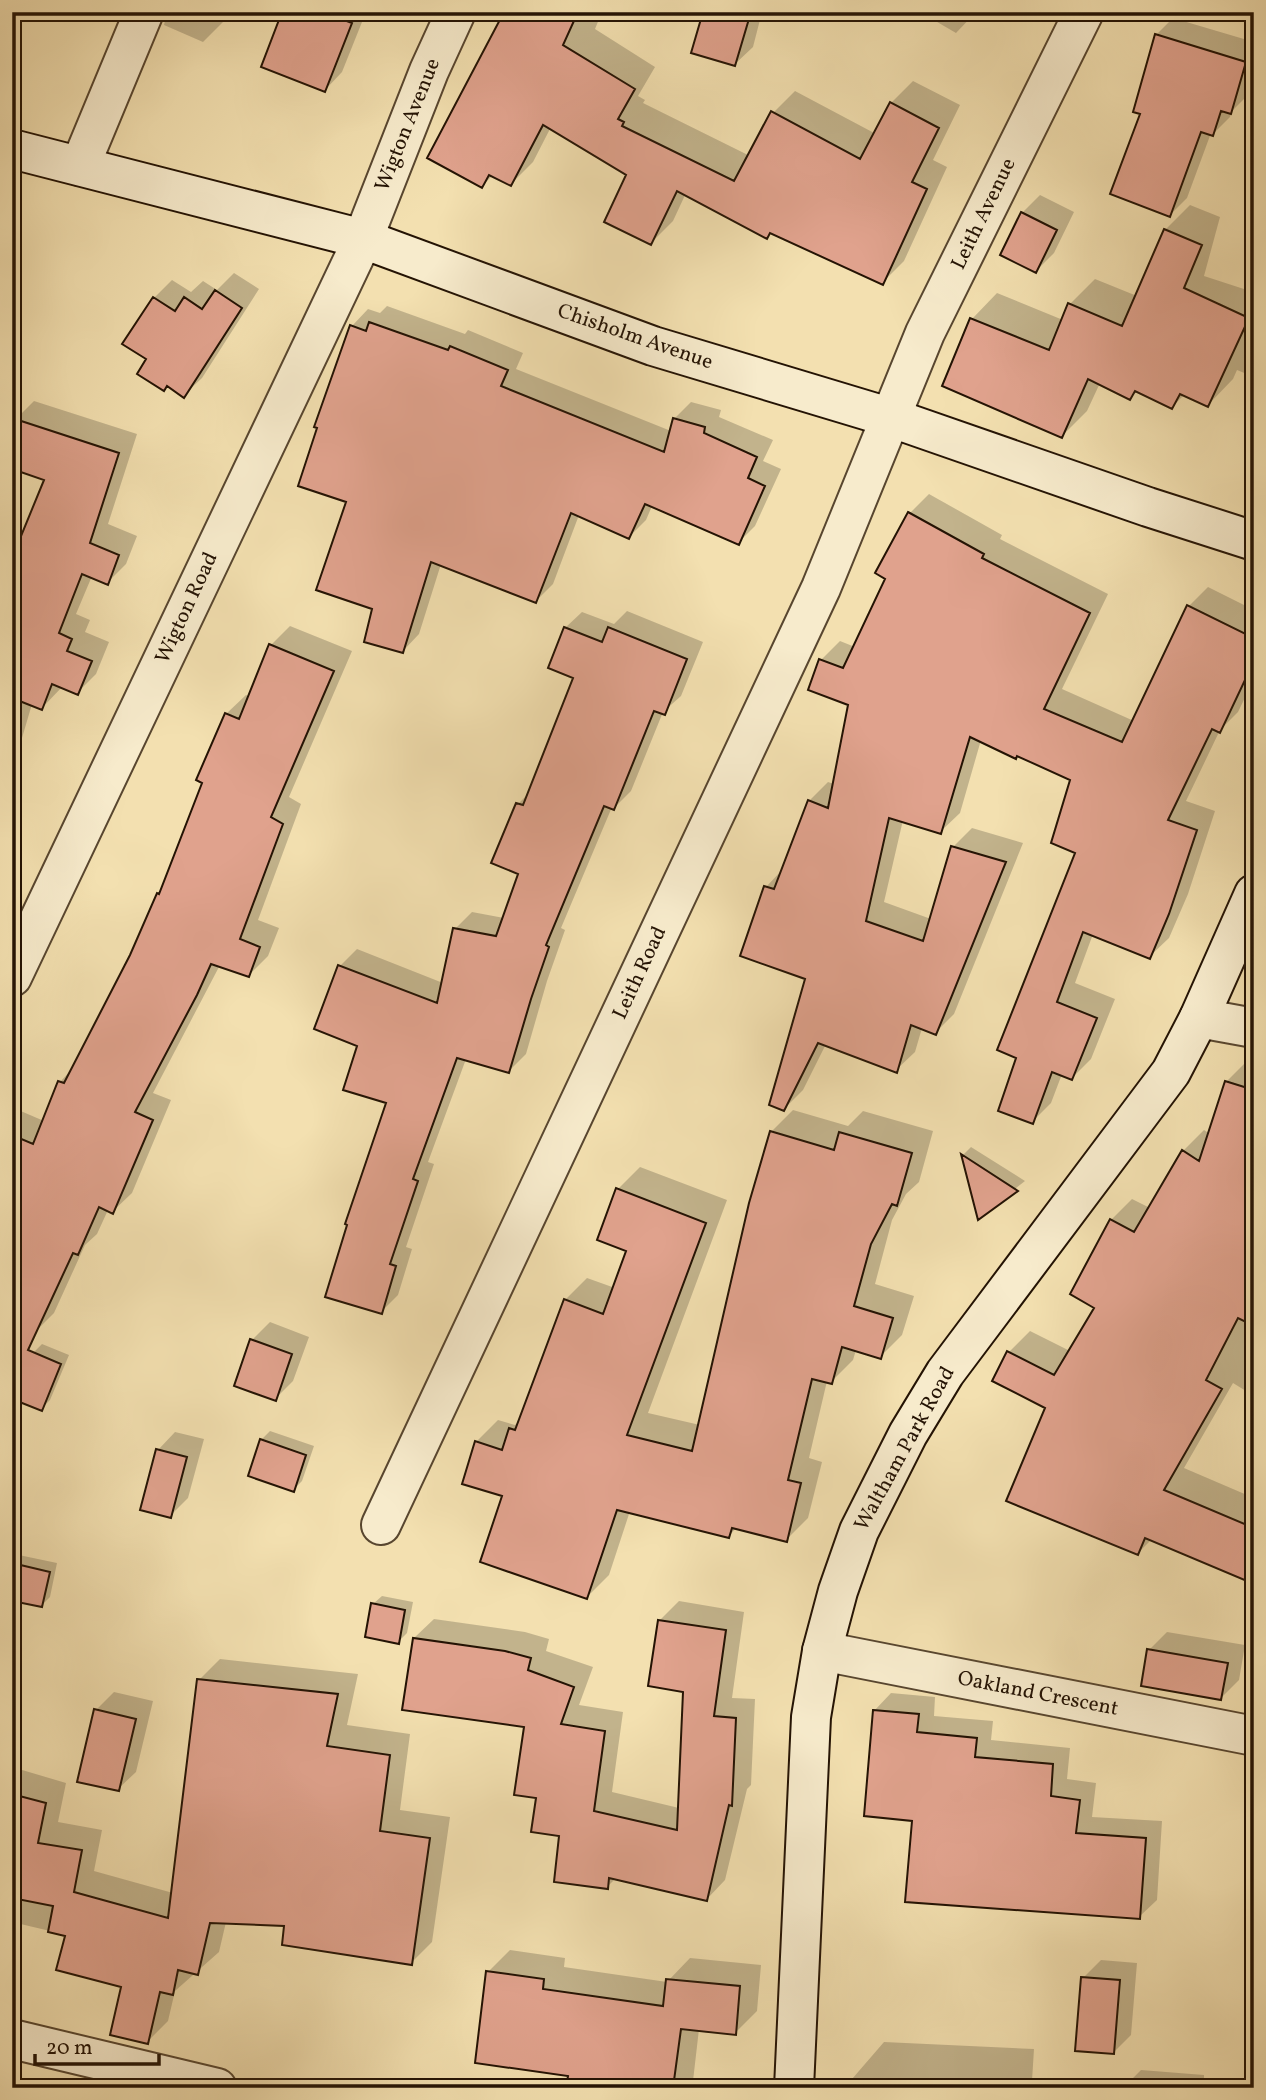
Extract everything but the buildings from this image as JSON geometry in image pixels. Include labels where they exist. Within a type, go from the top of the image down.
[{"type":"street","points":[[79,166],[144,12]]},
{"type":"street","name":"Wigton Avenue","points":[[363,239],[429,71],[456,12]]},
{"type":"street","name":"Leith Avenue","points":[[891,418],[925,332],[1084,12]]},
{"type":"street","name":"Chisholm Avenue","points":[[12,149],[363,239],[653,346],[891,418],[1135,503],[1254,541]]},
{"type":"street","name":"Wigton Road","points":[[12,977],[363,239]]},
{"type":"street","name":"Leith Road","points":[[381,1525],[821,588],[891,418]]},
{"type":"street","name":"Waltham Park Road","points":[[794,2088],[811,1717],[822,1651],[838,1591],[859,1531],[908,1434],[945,1373],[1171,1072],[1199,1018],[1254,894]]},
{"type":"street","points":[[1199,1018],[1254,1028]]},
{"type":"street","name":"Oakland Crescent","points":[[822,1651],[1254,1737]]},
{"type":"street","points":[[12,2039],[217,2088]]}]
